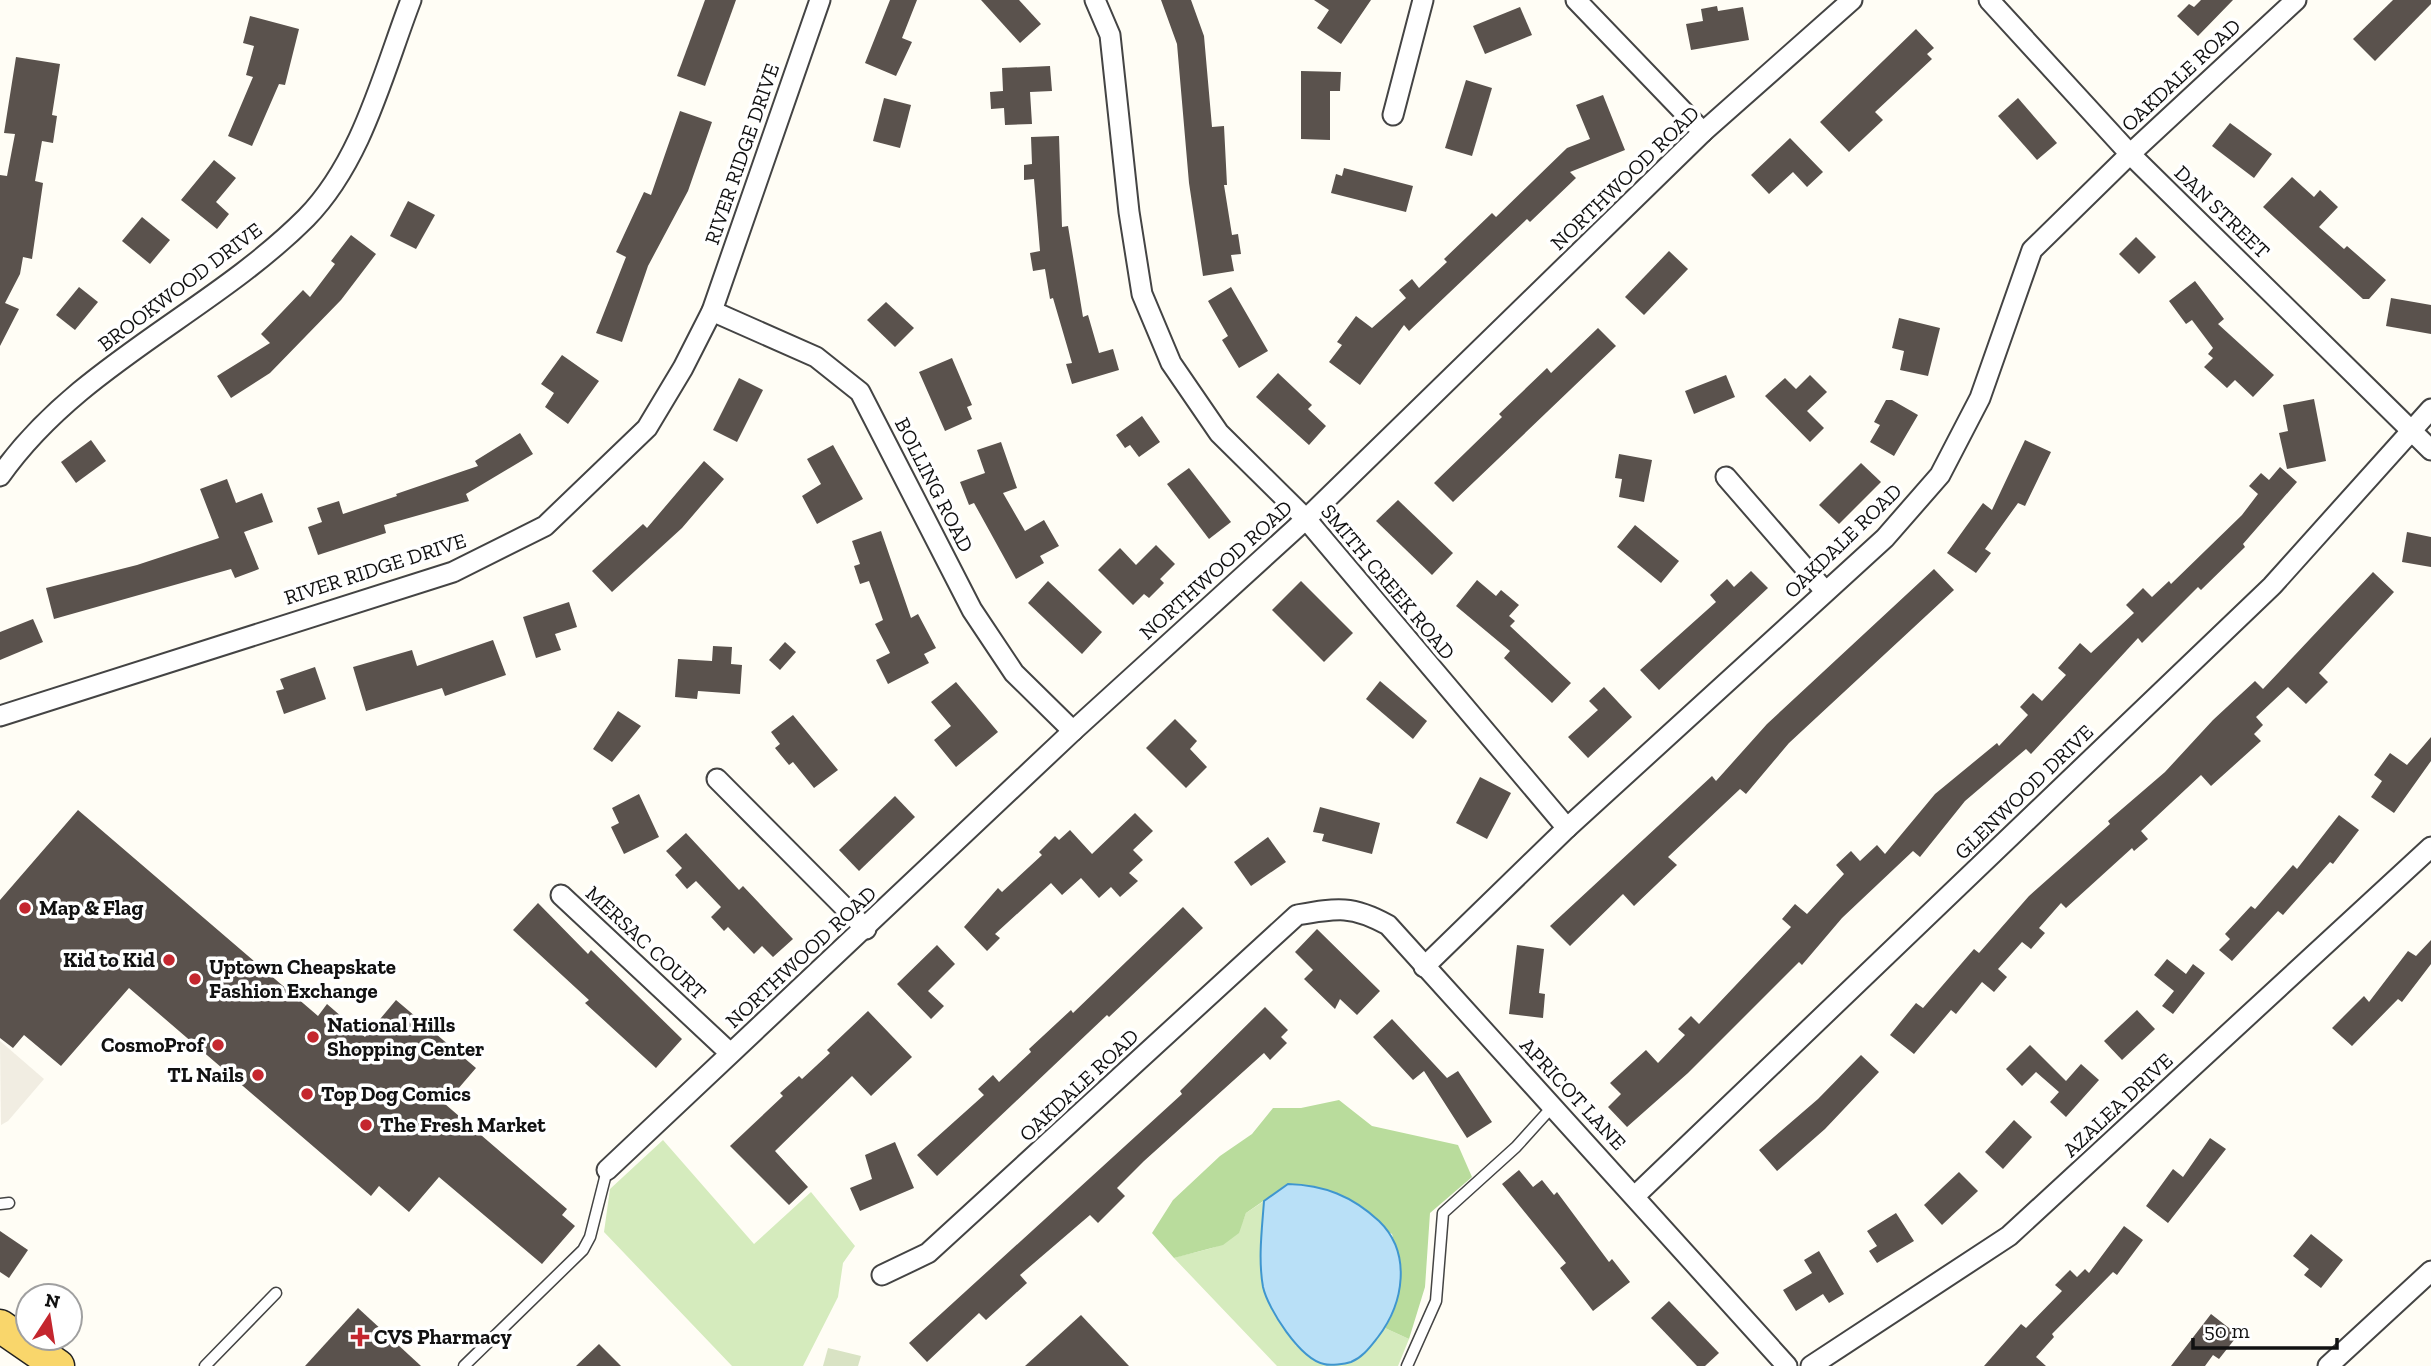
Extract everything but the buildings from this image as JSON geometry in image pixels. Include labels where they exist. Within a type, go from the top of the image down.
[{"type":"main road","points":[[0,1325],[58,1366]]},
{"type":"street","name":"BROOKWOOD DRIVE","points":[[0,476],[16,453],[63,404],[125,355],[189,314],[250,267],[307,216],[350,158],[411,0]]},
{"type":"street","name":"RIVER RIDGE DRIVE","points":[[0,716],[453,572],[545,526],[647,428],[683,368],[712,311],[820,0]]},
{"type":"street","name":"SMITH CREEK ROAD","points":[[1096,0],[1111,35],[1129,212],[1142,294],[1171,363],[1219,433],[1306,519],[1567,828]]},
{"type":"street","points":[[1393,115],[1423,0]]},
{"type":"street","points":[[1576,0],[1703,132]]},
{"type":"street","name":"NORTHWOOD ROAD","points":[[607,1170],[866,929],[1073,731],[1306,519],[1703,132],[1852,0]]},
{"type":"street","name":"DAN STREET","points":[[1989,0],[2130,154],[2431,450]]},
{"type":"street","name":"OAKDALE ROAD","points":[[1424,967],[1567,828],[1885,538],[1940,475],[1980,398],[2032,250],[2130,154],[2296,0]]},
{"type":"street","name":"BOLLING ROAD","points":[[712,311],[816,357],[860,392],[972,610],[1014,673],[1073,731]]},
{"type":"street","name":"GLENWOOD DRIVE","points":[[1636,1195],[2272,586],[2410,429],[2431,409]]},
{"type":"street","points":[[1726,477],[1825,591]]},
{"type":"street","points":[[717,779],[866,929]]},
{"type":"street","name":"AZALEA DRIVE","points":[[1811,1366],[2009,1236],[2431,847]]},
{"type":"street","name":"MERSAC COURT","points":[[561,895],[730,1053]]},
{"type":"street","name":"APRICOT LANE","points":[[1297,915],[1326,909],[1361,910],[1388,925],[1636,1195],[1787,1366]]},
{"type":"street","name":"OAKDALE ROAD","points":[[882,1275],[928,1254],[1297,915]]},
{"type":"street","points":[[2328,1366],[2431,1271]]},
{"type":"lane","points":[[1407,1366],[1436,1301],[1443,1213],[1516,1147],[1553,1106]]},
{"type":"lane","points":[[464,1366],[583,1250],[590,1237],[607,1170]]},
{"type":"lane","points":[[205,1366],[276,1293]]},
{"type":"green space","points":[[1339,1100],[1372,1126],[1458,1145],[1472,1177],[1430,1213],[1425,1287],[1409,1339],[1385,1328],[1396,1305],[1400,1282],[1392,1234],[1288,1184],[1246,1213],[1239,1233],[1223,1245],[1174,1258],[1152,1233],[1173,1200],[1220,1156],[1252,1134],[1273,1108],[1301,1108]]},
{"type":"green space","points":[[663,1140],[754,1244],[811,1192],[855,1246],[843,1263],[838,1297],[803,1366],[732,1366],[604,1232],[610,1189]]},
{"type":"green space","points":[[1264,1201],[1261,1242],[1263,1288],[1296,1346],[1365,1353],[1385,1328],[1409,1339],[1398,1366],[1277,1366],[1174,1258],[1209,1249],[1227,1241],[1241,1225],[1246,1213]]},
{"type":"green space","points":[[828,1348],[861,1356],[858,1366],[823,1366]]},
{"type":"shaded area","points":[[0,1041],[44,1079],[8,1121],[1,1125]]},
{"type":"water","points":[[1288,1184],[1314,1187],[1348,1199],[1379,1221],[1396,1248],[1401,1278],[1394,1309],[1378,1337],[1363,1355],[1351,1362],[1327,1365],[1305,1353],[1286,1332],[1266,1296],[1261,1266],[1264,1201]]},
{"type":"place","name":"Map & Flag","points":[[25,908]]},
{"type":"place","name":"Kid to Kid","points":[[169,960]]},
{"type":"place","name":"Uptown Cheapskate Fashion Exchange","points":[[195,979]]},
{"type":"place","name":"National Hills Shopping Center","points":[[313,1037]]},
{"type":"place","name":"CosmoProf","points":[[218,1045]]},
{"type":"place","name":"TL Nails","points":[[258,1075]]},
{"type":"place","name":"Top Dog Comics","points":[[307,1094]]},
{"type":"place","name":"The Fresh Market","points":[[366,1125]]},
{"type":"place","name":"CVS Pharmacy","points":[[360,1337]]}]
